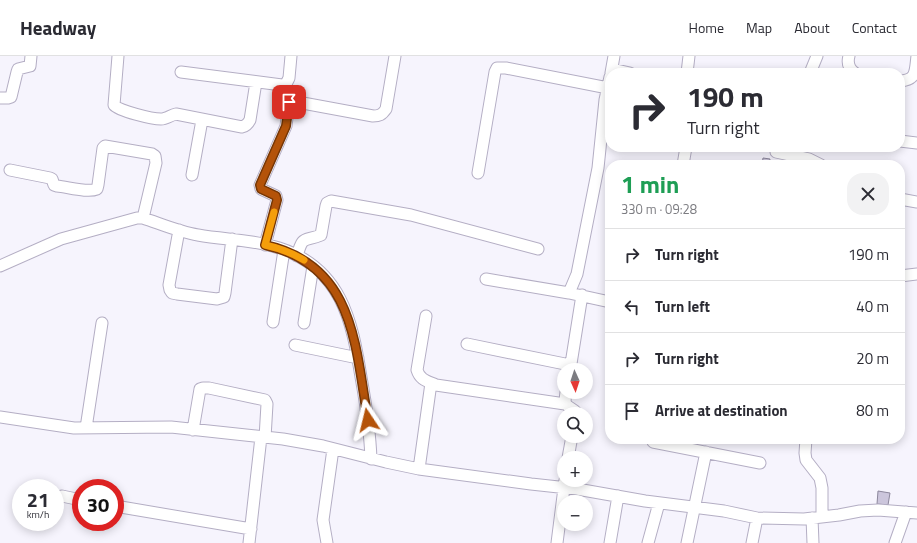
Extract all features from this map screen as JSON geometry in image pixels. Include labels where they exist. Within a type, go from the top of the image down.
[{"type":"street","points":[[0,98],[11,97],[18,69],[30,66],[31,56]]},
{"type":"street","points":[[118,56],[114,105],[116,108],[154,118],[166,118],[176,114],[242,127],[245,126],[250,120],[256,82]]},
{"type":"street","points":[[265,245],[277,200],[276,196],[261,189],[260,185],[286,126],[289,102],[286,84],[289,78],[291,56]]},
{"type":"street","points":[[289,102],[292,101],[379,116],[386,109],[395,56]]},
{"type":"street","points":[[612,68],[614,56]]},
{"type":"street","points":[[687,68],[688,56]]},
{"type":"street","points":[[812,68],[817,56]]},
{"type":"street","points":[[849,56],[850,68]]},
{"type":"street","points":[[905,80],[912,79],[914,76],[917,56]]},
{"type":"street","points":[[478,173],[495,72],[497,68],[605,77]]},
{"type":"street","points":[[181,72],[256,82],[286,84]]},
{"type":"street","points":[[569,293],[577,274],[598,168],[605,115]]},
{"type":"street","points":[[192,175],[202,120]]},
{"type":"street","points":[[905,142],[917,143]]},
{"type":"street","points":[[10,170],[50,178],[52,179],[54,185],[57,186],[89,191],[97,189],[103,148],[105,146],[152,154],[155,156],[156,163],[143,218]]},
{"type":"street","points":[[776,152],[811,160]]},
{"type":"street","points":[[905,200],[917,202]]},
{"type":"street","points":[[296,256],[302,241],[306,238],[321,235],[326,206],[327,203],[331,201],[411,215],[538,249]]},
{"type":"street","points":[[0,266],[61,239],[128,220],[143,218],[196,235],[232,239],[265,245],[284,250],[296,256],[313,266],[332,284],[340,298],[352,328],[368,420],[371,458]]},
{"type":"street","points":[[179,230],[169,285],[172,293],[177,294],[217,299],[224,297],[226,293],[232,239]]},
{"type":"street","points":[[272,322],[284,250]]},
{"type":"street","points":[[304,323],[313,266]]},
{"type":"street","points":[[905,275],[917,274]]},
{"type":"street","points":[[486,279],[582,295],[605,301]]},
{"type":"street","points":[[571,363],[582,295]]},
{"type":"street","points":[[426,316],[417,370],[424,381],[565,404]]},
{"type":"street","points":[[86,428],[102,323]]},
{"type":"street","points":[[467,344],[557,364]]},
{"type":"street","points":[[295,345],[358,358]]},
{"type":"street","points":[[419,468],[431,383]]},
{"type":"street","points":[[193,430],[200,390],[203,388],[265,400],[267,404],[249,543]]},
{"type":"street","points":[[565,399],[565,404],[567,407]]},
{"type":"street","points":[[0,417],[54,426],[86,428],[157,426],[263,437],[309,443],[419,468],[557,483]]},
{"type":"street","points":[[664,444],[760,463]]},
{"type":"street","points":[[805,444],[804,453],[806,460],[820,478],[822,488],[813,543]]},
{"type":"street","points":[[327,543],[324,520],[333,449]]},
{"type":"street","points":[[687,543],[706,452]]},
{"type":"street","points":[[557,543],[564,487]]},
{"type":"street","points":[[578,487],[618,496],[724,511],[757,518],[817,517],[878,510],[912,513],[895,543]]},
{"type":"street","points":[[610,543],[618,496]]},
{"type":"street","points":[[648,543],[660,503]]},
{"type":"street","points":[[124,508],[251,529]]},
{"type":"street","points":[[752,543],[757,518]]},
{"type":"building","points":[[763,158],[770,159],[770,160],[763,160]]},
{"type":"building","points":[[878,491],[890,493],[888,505],[877,504]]},
{"type":"slow traffic","points":[[274,212],[265,245],[292,253],[304,260]]},
{"type":"route","points":[[289,102],[286,126],[260,185],[261,189],[265,192],[276,196],[277,200],[265,245],[292,253],[303,259],[313,266],[332,284],[340,298],[352,328],[368,420]]}]
